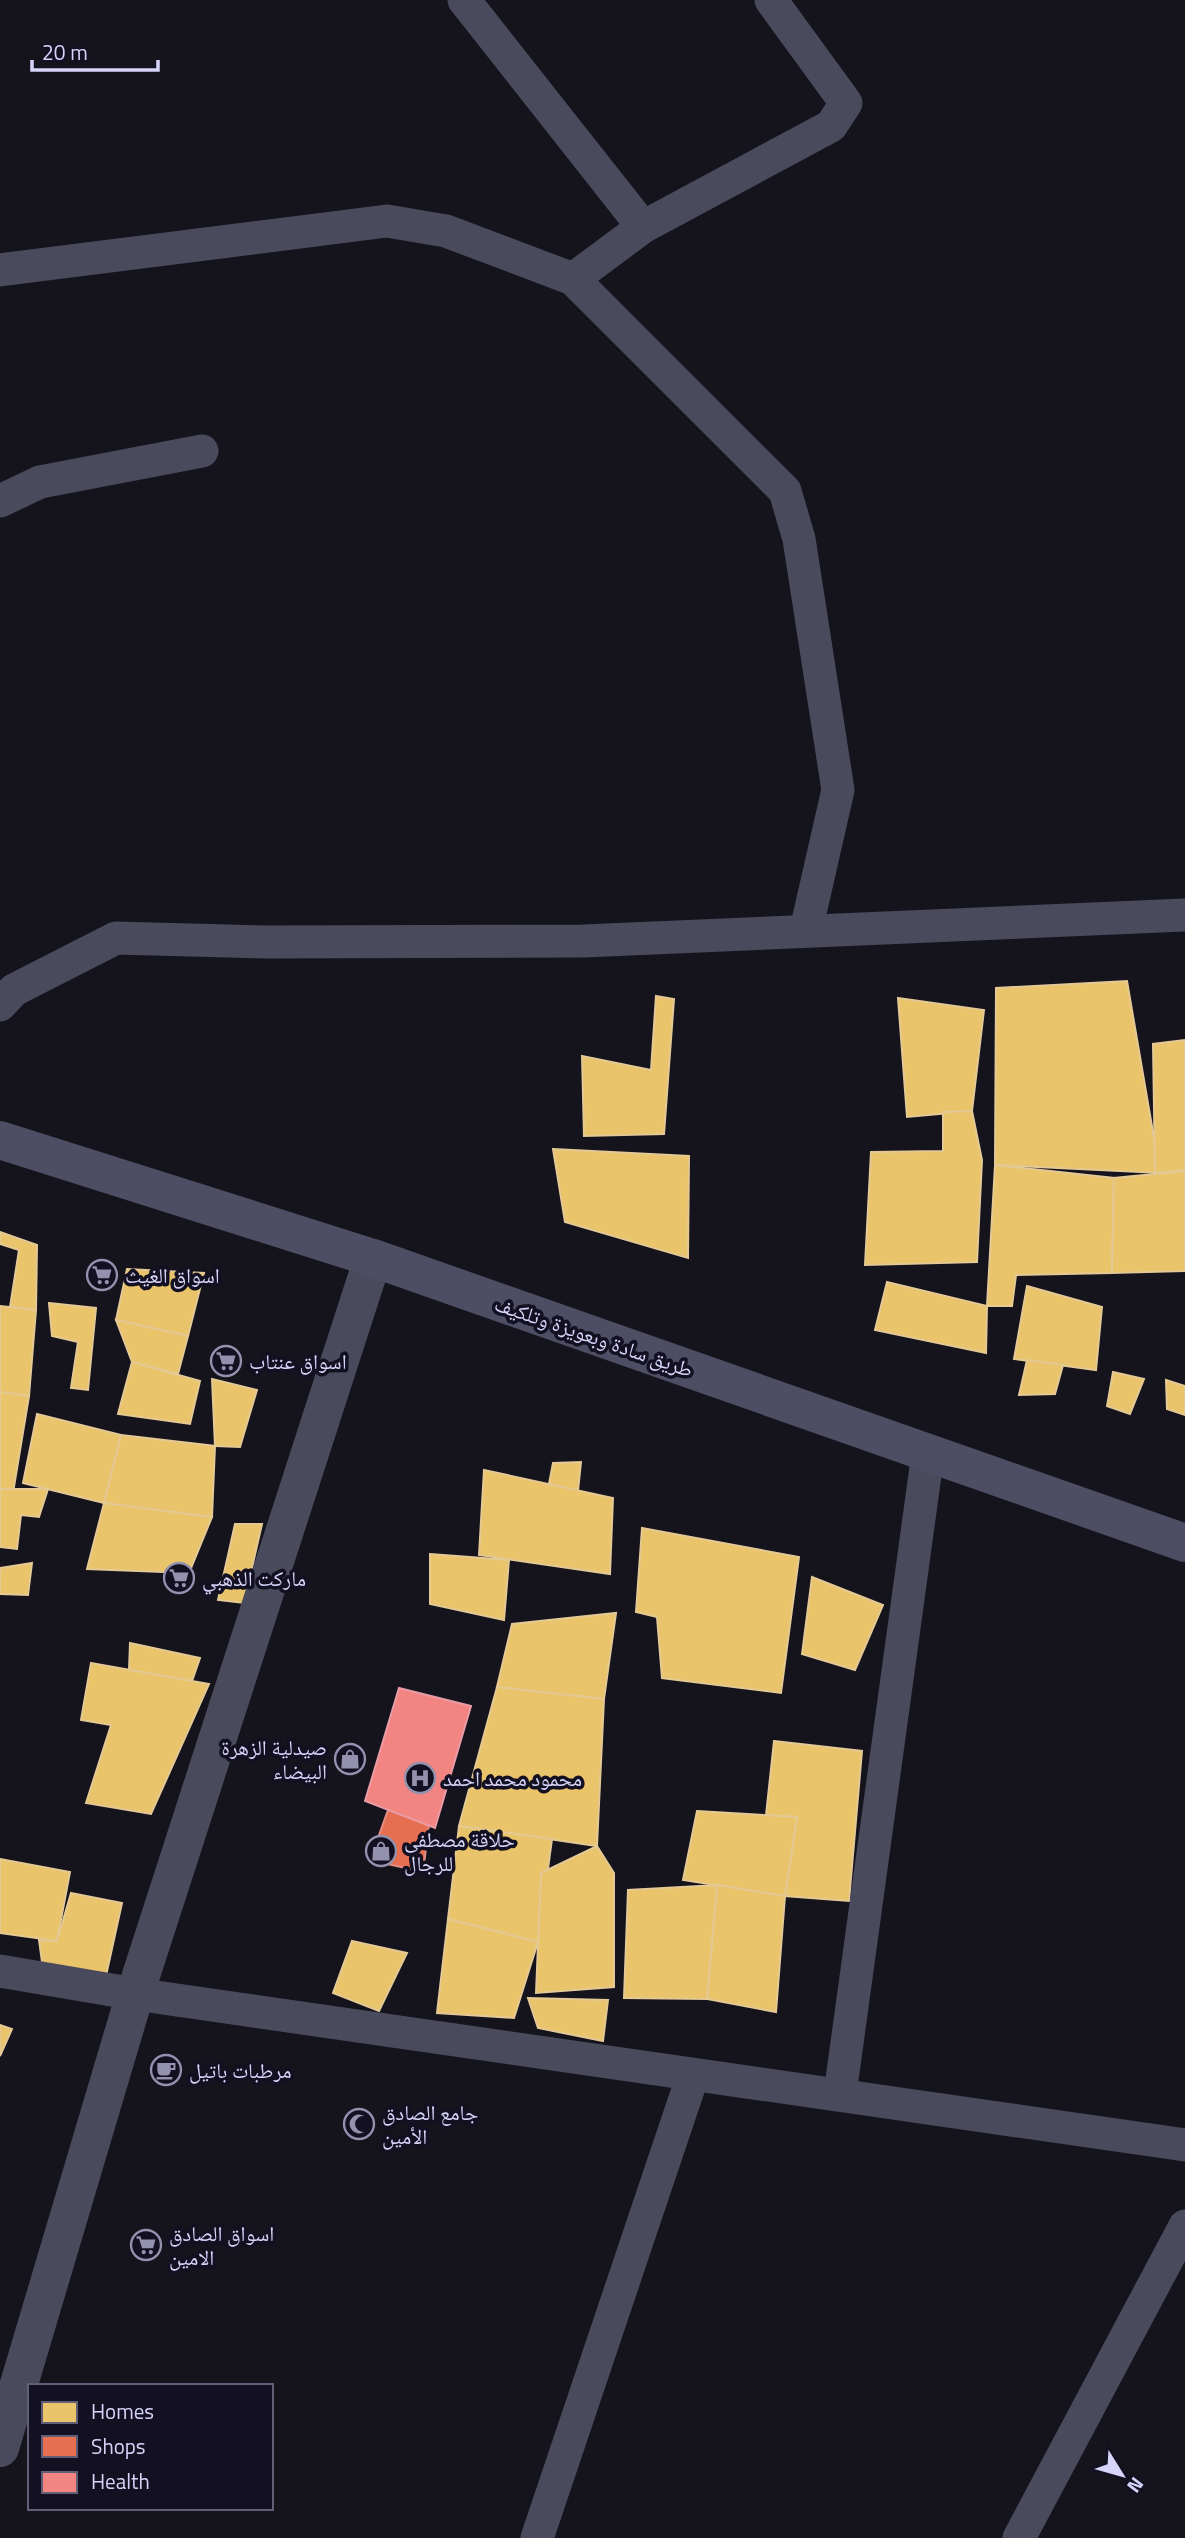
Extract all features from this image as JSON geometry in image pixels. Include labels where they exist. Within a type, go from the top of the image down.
[{"type":"main road","name":"طريق سادة وبعويزة وتلكيف","points":[[0,1140],[373,1258],[1185,1543]]},
{"type":"street","points":[[464,0],[643,227]]},
{"type":"street","points":[[573,279],[643,227],[831,126],[846,103],[771,0]]},
{"type":"street","points":[[0,270],[387,220],[446,231],[573,279],[785,491],[799,539],[838,790],[806,930]]},
{"type":"street","points":[[0,501],[40,482],[202,452]]},
{"type":"street","points":[[0,1005],[14,990],[116,938],[268,942],[569,941],[1185,915]]},
{"type":"street","points":[[0,2448],[135,1994],[373,1258]]},
{"type":"street","points":[[840,2094],[928,1453]]},
{"type":"street","points":[[0,1971],[135,1994],[1185,2145]]},
{"type":"street","points":[[537,2538],[693,2075]]},
{"type":"street","points":[[1019,2538],[1185,2227]]},
{"type":"building: Homes","points":[[1127,981],[1160,1173],[995,1165],[996,988]]},
{"type":"building: Homes","points":[[656,996],[674,999],[664,1134],[584,1136],[582,1056],[651,1070]]},
{"type":"building: Homes","points":[[898,998],[984,1010],[972,1111],[907,1117]]},
{"type":"building: Homes","points":[[1185,1040],[1185,1170],[1155,1173],[1153,1044]]},
{"type":"building: Homes","points":[[972,1111],[982,1160],[977,1262],[865,1265],[871,1152],[943,1151],[943,1112]]},
{"type":"building: Homes","points":[[553,1149],[689,1156],[688,1258],[565,1222]]},
{"type":"building: Homes","points":[[995,1165],[1114,1178],[1112,1273],[1016,1275],[1012,1306],[987,1306]]},
{"type":"building: Homes","points":[[1185,1171],[1185,1271],[1112,1273],[1114,1178]]},
{"type":"building: Homes","points":[[0,1232],[37,1245],[36,1310],[10,1307],[19,1250],[0,1244]]},
{"type":"building: Homes","points":[[127,1269],[204,1273],[188,1336],[116,1320]]},
{"type":"building: Homes","points":[[887,1282],[987,1306],[986,1353],[875,1330]]},
{"type":"building: Homes","points":[[1027,1286],[1102,1307],[1096,1370],[1014,1359]]},
{"type":"building: Homes","points":[[49,1303],[96,1308],[88,1390],[71,1388],[78,1342],[52,1336]]},
{"type":"building: Homes","points":[[0,1306],[36,1310],[29,1396],[0,1392]]},
{"type":"building: Homes","points":[[116,1320],[188,1336],[178,1374],[132,1362]]},
{"type":"building: Homes","points":[[1027,1360],[1063,1365],[1055,1394],[1019,1395]]},
{"type":"building: Homes","points":[[132,1362],[200,1381],[190,1424],[118,1414]]},
{"type":"building: Homes","points":[[1113,1372],[1144,1379],[1130,1414],[1107,1406]]},
{"type":"building: Homes","points":[[212,1379],[257,1390],[240,1447],[215,1446]]},
{"type":"building: Homes","points":[[1166,1380],[1185,1386],[1185,1415],[1167,1409]]},
{"type":"building: Homes","points":[[0,1392],[29,1396],[13,1493],[0,1492]]},
{"type":"building: Homes","points":[[37,1414],[121,1435],[104,1503],[23,1483]]},
{"type":"building: Homes","points":[[121,1435],[215,1446],[212,1517],[104,1503]]},
{"type":"building: Homes","points":[[581,1462],[578,1491],[549,1484],[553,1463]]},
{"type":"building: Homes","points":[[484,1470],[613,1498],[610,1574],[479,1555]]},
{"type":"building: Homes","points":[[0,1489],[48,1489],[39,1517],[21,1515],[17,1549],[0,1547]]},
{"type":"building: Homes","points":[[104,1503],[212,1517],[189,1573],[87,1569]]},
{"type":"building: Homes","points":[[235,1524],[262,1524],[244,1603],[218,1600]]},
{"type":"building: Homes","points":[[642,1528],[799,1557],[781,1693],[662,1678],[657,1617],[636,1612]]},
{"type":"building: Homes","points":[[430,1554],[509,1560],[504,1620],[430,1604]]},
{"type":"building: Homes","points":[[32,1563],[28,1595],[0,1594],[0,1568]]},
{"type":"building: Homes","points":[[812,1577],[883,1605],[855,1670],[802,1654]]},
{"type":"building: Homes","points":[[616,1613],[604,1699],[497,1687],[512,1624]]},
{"type":"building: Homes","points":[[130,1643],[200,1658],[192,1681],[129,1670]]},
{"type":"building: Homes","points":[[91,1663],[209,1684],[151,1814],[86,1803],[111,1725],[81,1720]]},
{"type":"building: Homes","points":[[497,1687],[604,1699],[597,1846],[459,1826]]},
{"type":"building: Homes","points":[[774,1741],[862,1751],[849,1901],[785,1896],[797,1817],[766,1815]]},
{"type":"building: Homes","points":[[697,1811],[797,1817],[785,1896],[683,1880]]},
{"type":"building: Homes","points":[[459,1826],[552,1839],[538,1942],[448,1919]]},
{"type":"building: Homes","points":[[597,1846],[614,1873],[614,1987],[536,1993],[541,1873]]},
{"type":"building: Homes","points":[[0,1859],[70,1872],[57,1941],[0,1933]]},
{"type":"building: Homes","points":[[717,1885],[785,1896],[776,2012],[707,1999]]},
{"type":"building: Homes","points":[[717,1885],[707,1999],[624,1998],[628,1890]]},
{"type":"building: Homes","points":[[71,1893],[122,1903],[106,1976],[43,1969],[39,1940],[57,1941]]},
{"type":"building: Homes","points":[[448,1919],[538,1942],[514,2018],[437,2013]]},
{"type":"building: Homes","points":[[352,1941],[407,1953],[379,2011],[333,1993]]},
{"type":"building: Homes","points":[[528,1998],[608,2000],[603,2041],[538,2028]]},
{"type":"building: Homes","points":[[0,2025],[12,2029],[0,2056]]},
{"type":"building: Shops","points":[[388,1810],[429,1825],[423,1872],[370,1860]]},
{"type":"building: Health","points":[[399,1688],[471,1706],[435,1828],[365,1801]]},
{"type":"place","name":"اسواق الغيث","points":[[102,1275]]},
{"type":"place","name":"اسواق عنتاب","points":[[226,1361]]},
{"type":"place","name":"ماركت الذهبي","points":[[179,1578]]},
{"type":"place","name":"صيدلية الزهرة البيضاء","points":[[350,1759]]},
{"type":"place","name":"محمود محمد احمد","points":[[420,1778]]},
{"type":"place","name":"حلاقة مصطفى للرجال","points":[[381,1851]]},
{"type":"place","name":"مرطبات باتيل","points":[[166,2070]]},
{"type":"place","name":"جامع الصادق الأمين","points":[[359,2124]]},
{"type":"place","name":"اسواق الصادق الامين","points":[[146,2245]]}]
